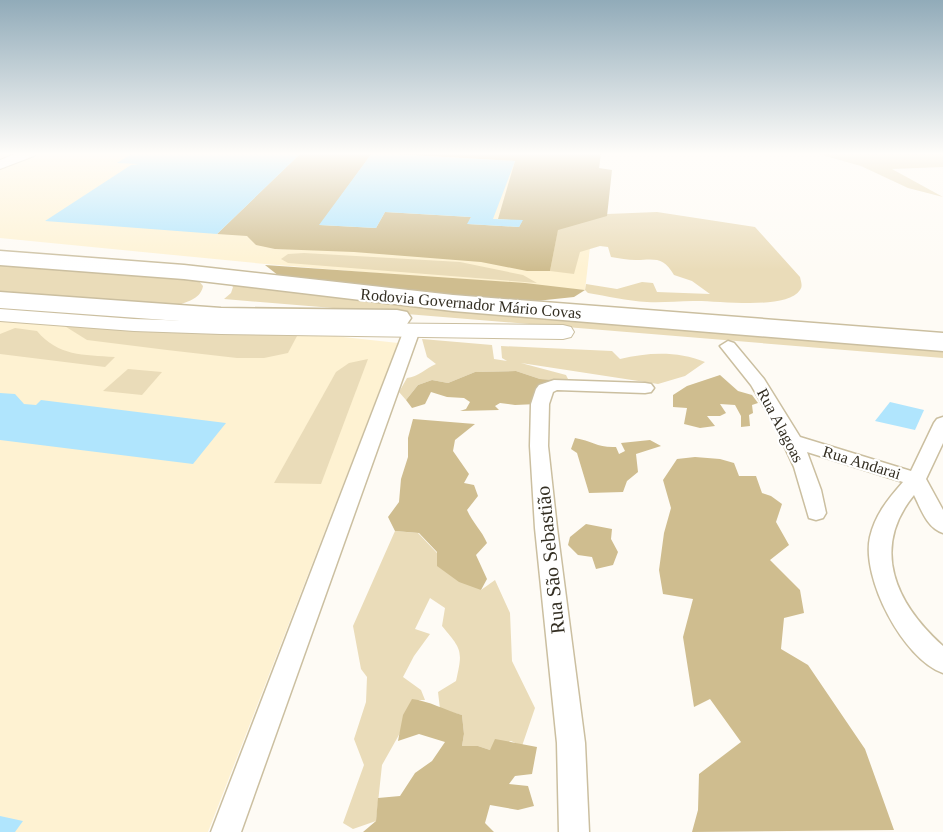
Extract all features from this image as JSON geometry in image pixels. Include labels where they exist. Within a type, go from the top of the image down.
[{"type":"highway","name":"Rodovia Governador Mário Covas","points":[[0,258],[184,272],[453,303],[943,342]]},
{"type":"highway","points":[[158,313],[197,305],[217,292],[216,285],[212,282],[184,272]]},
{"type":"highway","name":"Rodovia Governador Mário Covas","points":[[0,300],[221,316],[382,317],[943,365]]},
{"type":"main road","points":[[0,315],[164,326],[562,332]]},
{"type":"street","points":[[226,832],[412,330]]},
{"type":"street","name":"Rua Alagoas","points":[[728,346],[761,386],[791,441],[805,470],[816,513]]},
{"type":"street","name":"Rua São Sebastião","points":[[574,832],[571,743],[540,458],[540,404],[545,389],[554,385],[645,388]]},
{"type":"street","points":[[943,423],[916,479],[894,505],[887,518],[882,533],[880,552],[882,575],[893,604],[911,629],[943,662]]},
{"type":"street","name":"Rua Andarai","points":[[791,441],[916,479],[936,517],[943,525]]},
{"type":"shaded area","points":[[0,192],[596,192],[585,290],[265,264],[0,238]]},
{"type":"shaded area","points":[[261,192],[344,192],[320,225],[376,228],[385,212],[471,217],[468,224],[519,227],[522,221],[498,219],[506,192],[610,192],[607,216],[558,230],[550,271],[527,271],[481,262],[354,252],[275,249],[256,245],[247,236],[217,234]]},
{"type":"shaded area","points":[[923,192],[934,192],[943,197]]},
{"type":"shaded area","points":[[657,212],[755,227],[800,277],[802,284],[800,290],[781,300],[750,303],[647,302],[588,293],[585,290],[586,284],[617,289],[642,282],[653,283],[657,292],[710,294],[692,281],[674,275],[667,265],[659,260],[611,257],[608,247],[600,246],[580,252],[574,274],[550,271],[558,229],[607,214]]},
{"type":"shaded area","points":[[288,254],[460,262],[523,275],[537,283],[288,263],[281,259]]},
{"type":"shaded area","points":[[0,262],[198,280],[203,286],[197,296],[179,305],[0,291]]},
{"type":"shaded area","points":[[265,265],[525,283],[585,290],[574,297],[536,301],[469,297],[279,276]]},
{"type":"shaded area","points":[[228,280],[943,349],[943,358],[224,299],[231,293],[233,287]]},
{"type":"shaded area","points":[[0,318],[307,333],[398,343],[208,832],[0,832]]},
{"type":"shaded area","points":[[63,325],[297,336],[288,353],[264,358],[237,358],[87,340]]},
{"type":"shaded area","points":[[15,328],[37,331],[54,345],[72,353],[115,357],[105,367],[0,354],[0,334]]},
{"type":"shaded area","points":[[422,339],[492,345],[494,359],[507,361],[502,358],[501,346],[612,351],[620,359],[642,355],[674,354],[705,362],[685,376],[658,384],[521,363],[566,375],[569,381],[540,379],[516,371],[475,372],[448,383],[432,380],[418,385],[406,400],[399,392],[407,378],[436,364],[427,357]]},
{"type":"shaded area","points":[[368,359],[321,484],[274,483],[336,372],[349,363]]},
{"type":"shaded area","points":[[128,369],[162,372],[142,395],[103,391]]},
{"type":"shaded area","points":[[516,371],[540,379],[569,381],[535,392],[538,397],[537,404],[500,403],[495,406],[499,410],[460,411],[466,409],[470,402],[464,398],[447,397],[431,392],[425,404],[412,408],[406,400],[418,385],[432,380],[448,383],[475,372]]},
{"type":"shaded area","points":[[720,375],[738,391],[752,395],[758,403],[752,405],[753,413],[749,415],[750,426],[741,427],[741,416],[735,405],[720,404],[726,413],[720,416],[707,416],[715,426],[700,428],[684,424],[687,408],[673,407],[673,395],[687,386]]},
{"type":"shaded area","points":[[413,419],[475,424],[455,440],[453,451],[469,474],[464,483],[474,485],[478,496],[467,510],[487,543],[476,555],[487,579],[481,590],[459,582],[437,566],[437,552],[419,533],[395,531],[388,517],[399,502],[401,479],[408,457],[408,438]]},
{"type":"shaded area","points":[[575,438],[616,447],[619,454],[625,451],[621,443],[650,440],[661,446],[636,454],[638,472],[627,481],[623,492],[589,493],[577,453],[571,449]]},
{"type":"shaded area","points":[[695,457],[720,459],[734,463],[739,476],[756,476],[762,493],[782,504],[776,522],[789,545],[770,560],[800,590],[804,613],[784,618],[781,649],[808,665],[865,749],[894,830],[692,832],[698,810],[699,774],[741,742],[710,699],[694,707],[683,637],[693,599],[663,594],[659,570],[664,533],[671,508],[663,480],[677,459]]},
{"type":"shaded area","points":[[586,524],[612,529],[611,539],[618,552],[613,565],[596,569],[592,557],[578,555],[568,545],[570,537]]},
{"type":"shaded area","points":[[395,531],[418,533],[437,553],[481,590],[495,580],[510,613],[512,661],[535,708],[522,746],[511,741],[490,750],[478,746],[462,746],[464,734],[462,715],[440,709],[438,692],[456,681],[460,663],[459,651],[454,640],[442,626],[445,608],[430,598],[415,629],[430,634],[414,656],[403,677],[421,690],[425,700],[412,700],[400,733],[382,765],[376,821],[353,829],[343,823],[364,765],[354,739],[366,702],[367,677],[361,669],[353,626]]},
{"type":"shaded area","points":[[412,699],[462,715],[464,734],[462,746],[478,746],[490,750],[495,739],[537,747],[532,774],[515,776],[509,784],[528,786],[534,806],[518,810],[490,805],[485,823],[494,832],[363,832],[376,821],[378,798],[400,796],[415,773],[432,761],[445,742],[419,734],[398,741],[403,715]]},
{"type":"building","points":[[90,192],[261,192],[217,234],[45,221]]},
{"type":"building","points":[[343,192],[503,192],[493,219],[523,220],[519,227],[467,224],[471,217],[385,212],[376,228],[319,225]]},
{"type":"building","points":[[0,393],[15,394],[24,404],[36,405],[41,400],[226,423],[193,464],[0,440]]},
{"type":"building","points":[[890,402],[924,410],[915,430],[875,421]]},
{"type":"building","points":[[0,816],[23,821],[15,832],[0,832]]}]
